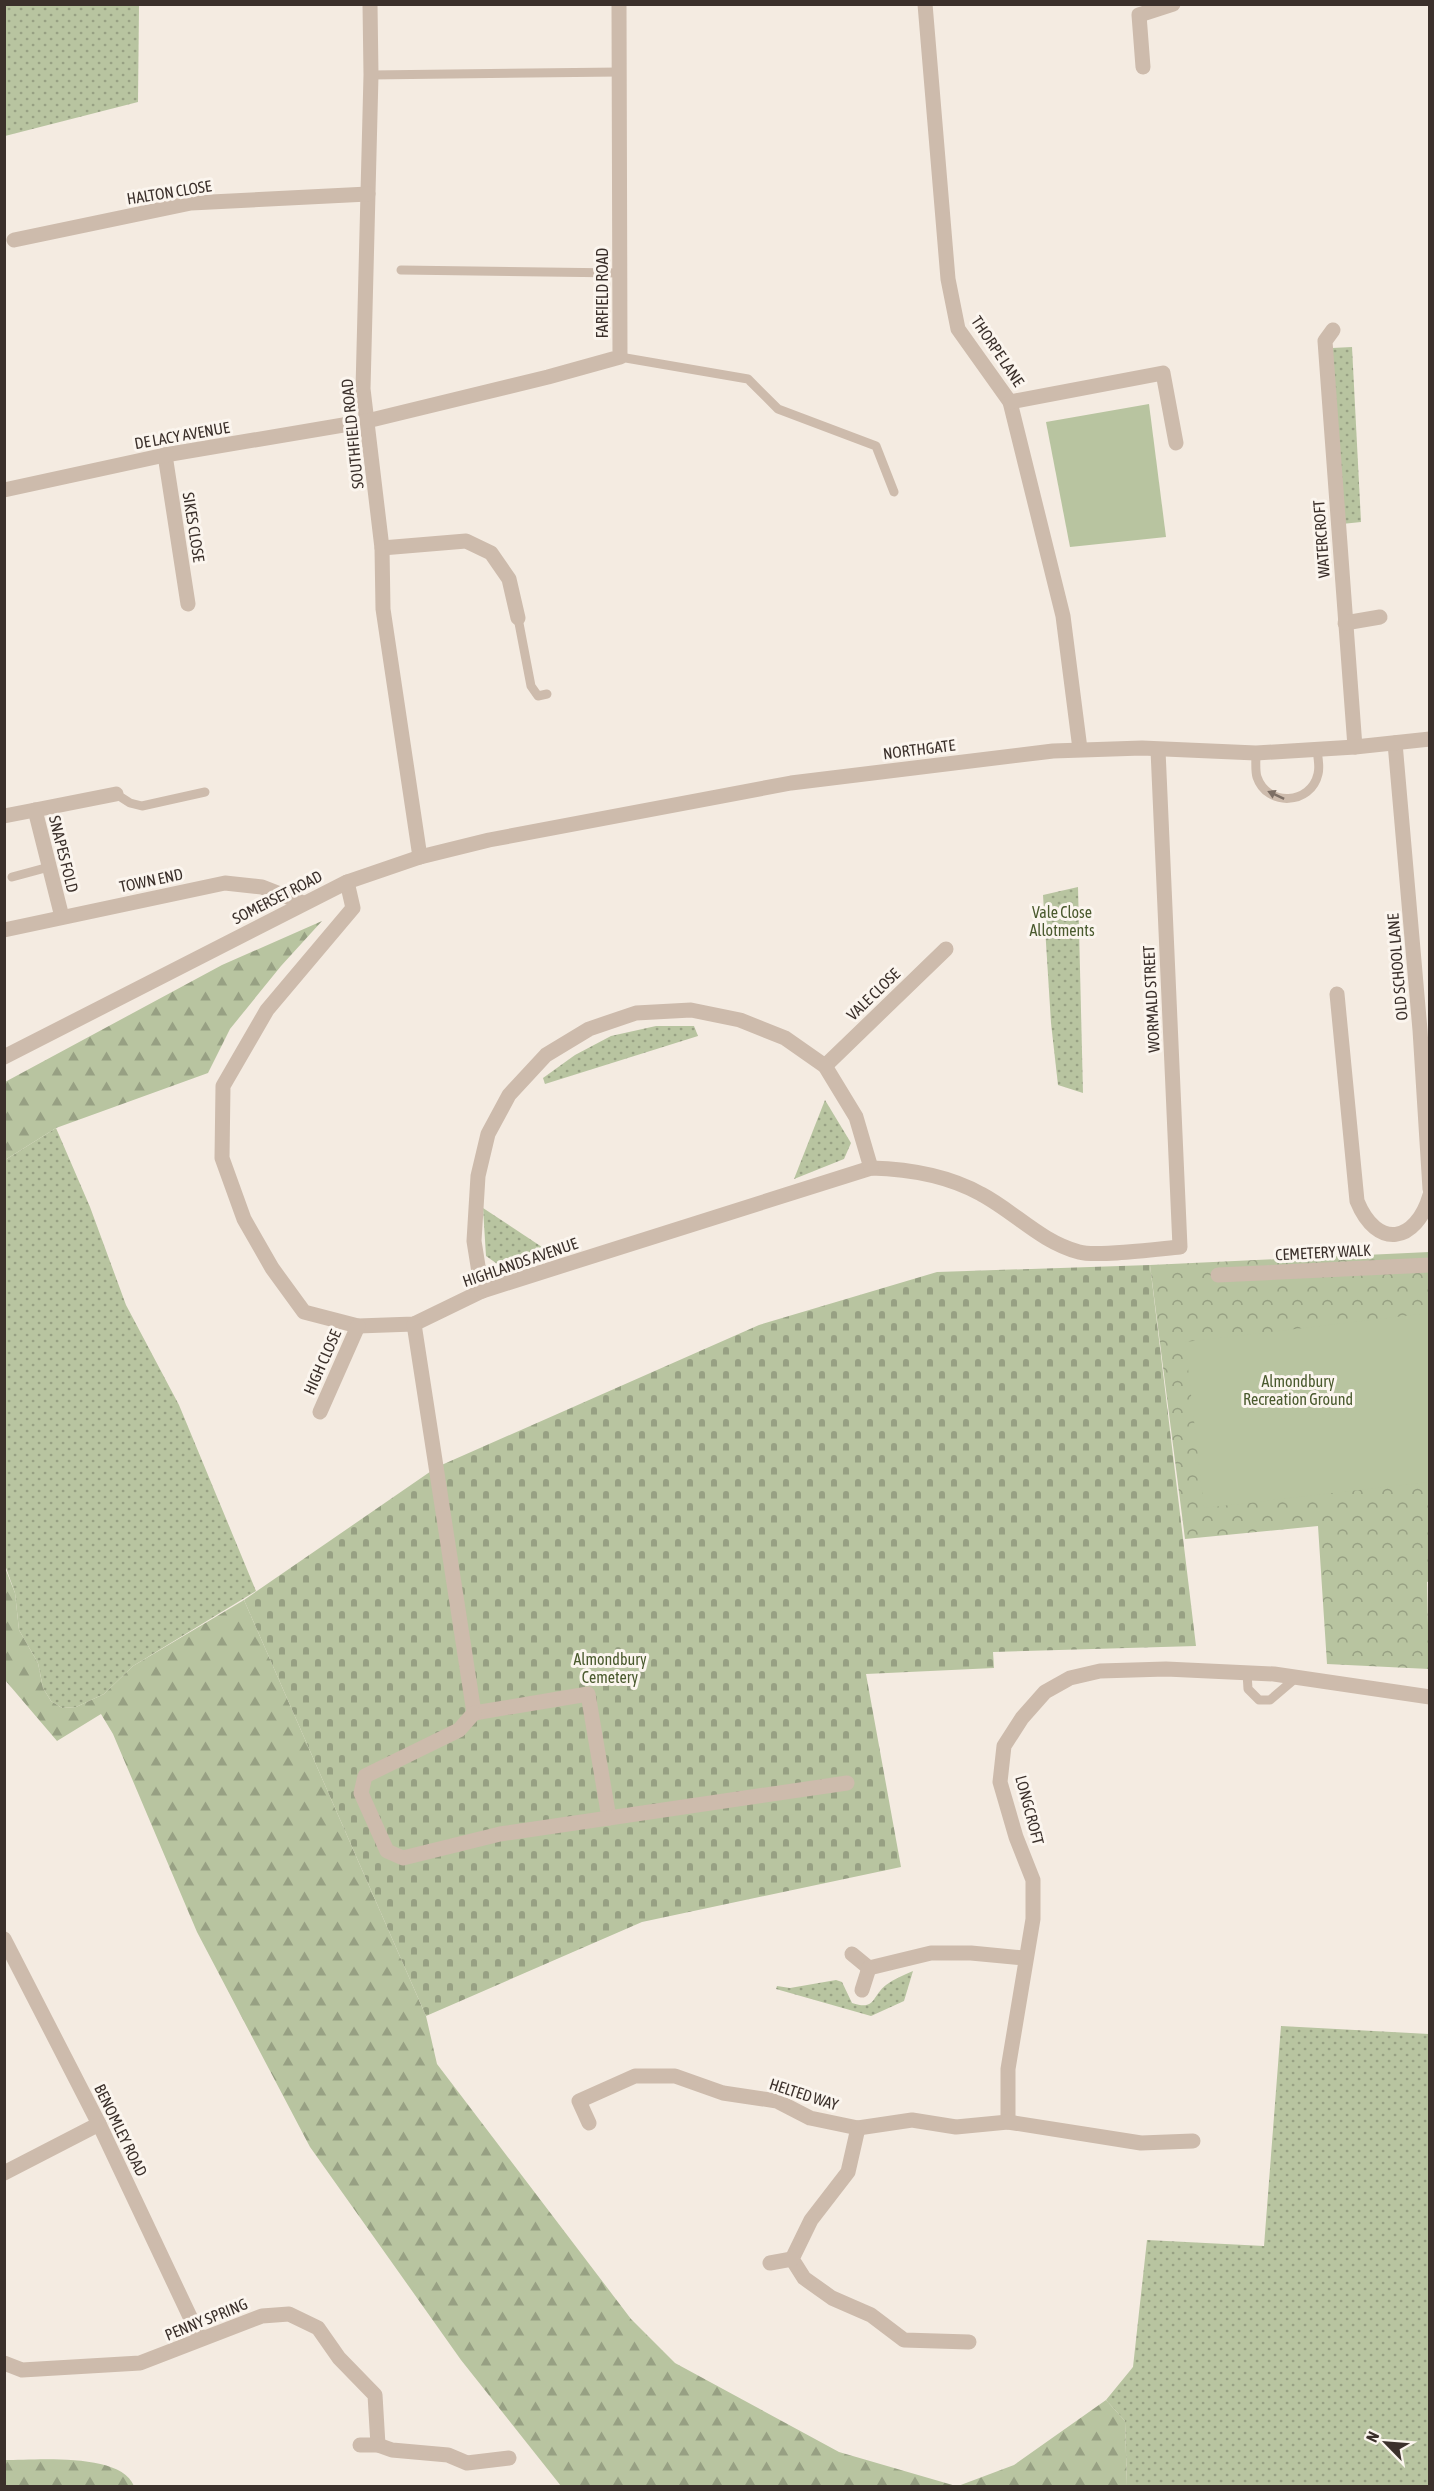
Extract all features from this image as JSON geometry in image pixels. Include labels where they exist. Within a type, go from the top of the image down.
[{"type":"street","name":"SOUTHFIELD ROAD","points":[[370,4],[371,75],[363,388],[382,548],[383,609],[420,857]]},
{"type":"street","name":"FARFIELD ROAD","points":[[367,421],[548,378],[620,357],[619,4]]},
{"type":"street","name":"THORPE LANE","points":[[925,4],[948,279],[958,329],[1010,402],[1063,616],[1080,748]]},
{"type":"street","points":[[1143,67],[1138,10],[1173,4]]},
{"type":"street","name":"HALTON CLOSE","points":[[15,240],[191,203],[368,194]]},
{"type":"street","name":"WATERCROFT","points":[[1333,330],[1325,341],[1355,747]]},
{"type":"street","points":[[1010,402],[1163,373],[1176,443]]},
{"type":"street","name":"DE LACY AVENUE","points":[[4,490],[165,455],[367,421]]},
{"type":"street","name":"SIKES CLOSE","points":[[165,455],[189,604]]},
{"type":"street","points":[[382,548],[466,541],[491,553],[509,579],[518,618]]},
{"type":"street","points":[[1345,623],[1380,617]]},
{"type":"street","name":"NORTHGATE","points":[[420,857],[489,840],[791,783],[1080,748],[1256,753],[1355,747],[1430,739]]},
{"type":"street","name":"OLD SCHOOL LANE","points":[[1395,743],[1425,1034],[1430,1189]]},
{"type":"street","name":"WORMALD STREET","points":[[1158,750],[1180,1248]]},
{"type":"street","name":"SNAPES FOLD","points":[[62,917],[35,810],[116,794]]},
{"type":"street","points":[[4,816],[35,810]]},
{"type":"street","name":"SOMERSET ROAD","points":[[4,1057],[303,903],[347,882],[420,857]]},
{"type":"street","name":"HIGHLANDS AVENUE","points":[[347,882],[353,908],[267,1010],[223,1086],[222,1158],[244,1219],[272,1268],[304,1312],[358,1326],[414,1324],[482,1292],[871,1168],[901,1169],[936,1176],[982,1194],[1053,1243],[1082,1253],[1180,1248]]},
{"type":"street","name":"TOWN END","points":[[4,930],[225,883],[262,887],[303,903]]},
{"type":"street","name":"VALE CLOSE","points":[[825,1065],[946,949]]},
{"type":"street","points":[[1338,994],[1357,1201],[1363,1217],[1374,1230],[1389,1233],[1406,1232],[1418,1224],[1430,1195]]},
{"type":"street","points":[[482,1292],[474,1241],[478,1176],[488,1134],[509,1095],[546,1055],[589,1029],[636,1012],[690,1010],[741,1020],[785,1038],[825,1065],[856,1117],[871,1168]]},
{"type":"street","name":"CEMETERY WALK","points":[[1218,1275],[1430,1265]]},
{"type":"street","points":[[414,1324],[474,1713]]},
{"type":"street","name":"HIGH CLOSE","points":[[320,1412],[358,1326]]},
{"type":"street","name":"LONGCROFT","points":[[1008,2122],[1008,2069],[1022,1992],[1024,1958],[1033,1919],[1033,1880],[1016,1837],[1000,1782],[1005,1746],[1022,1718],[1045,1692],[1070,1678],[1100,1671],[1166,1669],[1297,1677],[1430,1697]]},
{"type":"street","points":[[609,1818],[588,1694],[474,1713],[459,1730],[365,1776],[361,1793],[387,1851],[404,1858],[500,1834],[847,1784]]},
{"type":"street","name":"BENOMLEY ROAD","points":[[4,1939],[99,2124],[200,2338]]},
{"type":"street","points":[[869,1968],[932,1953],[971,1953],[1024,1958]]},
{"type":"street","points":[[852,1954],[869,1968]]},
{"type":"street","points":[[862,1990],[869,1968]]},
{"type":"street","name":"HELTED WAY","points":[[589,2124],[579,2101],[635,2076],[675,2076],[723,2093],[777,2101],[810,2118],[858,2128],[912,2120],[956,2127],[1008,2122],[1141,2143],[1193,2140]]},
{"type":"street","points":[[4,2173],[99,2124]]},
{"type":"street","points":[[792,2259],[811,2220],[848,2172],[858,2128]]},
{"type":"street","points":[[770,2263],[792,2259]]},
{"type":"street","points":[[792,2259],[804,2278],[832,2298],[871,2315],[904,2340],[969,2342]]},
{"type":"street","name":"PENNY SPRING","points":[[4,2363],[22,2370],[140,2363],[200,2338],[271,2316],[289,2314],[318,2328],[339,2358],[375,2395],[378,2445]]},
{"type":"street","points":[[360,2445],[378,2445],[392,2450],[448,2455],[467,2463],[509,2458]]},
{"type":"lane","points":[[371,75],[619,72]]},
{"type":"lane","points":[[401,270],[620,273]]},
{"type":"lane","points":[[620,357],[748,379],[778,409],[876,446],[894,492]]},
{"type":"lane","points":[[518,618],[531,686],[538,696],[547,694]]},
{"type":"lane","points":[[1256,753],[1257,777],[1266,790],[1282,799],[1298,799],[1310,789],[1318,775],[1317,750]]},
{"type":"lane","points":[[116,794],[130,803],[142,806],[205,792]]},
{"type":"lane","points":[[12,877],[49,867]]},
{"type":"lane","points":[[1248,1673],[1248,1689],[1258,1700],[1270,1700],[1297,1677]]},
{"type":"green space","points":[[5,4],[139,5],[138,102],[5,136]]},
{"type":"green space","points":[[1352,347],[1361,522],[1342,524],[1332,348]]},
{"type":"green space","points":[[1149,404],[1166,537],[1070,547],[1046,422]]},
{"type":"green space","name":"Vale Close Allotments","points":[[1078,887],[1083,1093],[1058,1085],[1051,1023],[1043,895]]},
{"type":"green space","points":[[322,921],[281,966],[230,1029],[208,1073],[56,1128],[5,1160],[5,1082],[222,965]]},
{"type":"green space","points":[[656,1026],[694,1026],[698,1036],[545,1084],[543,1078],[575,1055],[611,1036]]},
{"type":"green space","points":[[825,1100],[851,1143],[844,1159],[794,1179]]},
{"type":"green space","points":[[56,1128],[90,1207],[126,1305],[179,1405],[256,1591],[133,1666],[104,1694],[76,1707],[62,1708],[51,1701],[43,1688],[38,1663],[19,1630],[15,1593],[5,1565],[5,1160]]},
{"type":"green space","points":[[483,1208],[551,1253],[506,1270],[486,1256]]},
{"type":"green space","name":"Almondbury Recreation Ground","points":[[1429,1252],[1430,1581],[1427,1582],[1429,1669],[1327,1664],[1318,1526],[1185,1539],[1150,1265]]},
{"type":"green space","name":"Almondbury Cemetery","points":[[1150,1265],[1196,1646],[993,1652],[994,1668],[866,1674],[901,1867],[642,1922],[426,2016],[244,1600],[437,1467],[759,1325],[937,1272]]},
{"type":"green space","points":[[1429,1313],[1429,1482],[1204,1508],[1185,1342]]},
{"type":"green space","points":[[4,1565],[15,1593],[19,1630],[38,1663],[43,1688],[51,1701],[62,1708],[76,1707],[104,1694],[133,1666],[244,1600],[426,2016],[437,2064],[631,2319],[675,2363],[839,2452],[956,2486],[561,2486],[461,2360],[310,2147],[197,1932],[113,1734],[101,1714],[57,1741],[5,1680]]},
{"type":"green space","points":[[913,1971],[904,2001],[871,2016],[776,1989],[777,1986],[790,1988],[836,1980],[842,1982],[852,2003],[865,2005],[872,2002],[886,1985]]},
{"type":"green space","points":[[1281,2026],[1429,2034],[1429,2486],[1127,2486],[1125,2421],[1106,2400],[1133,2367],[1147,2240],[1264,2246]]},
{"type":"green space","points":[[1106,2400],[1125,2421],[1127,2486],[958,2486],[1014,2465]]},
{"type":"green space","points":[[56,2459],[95,2463],[113,2468],[126,2475],[134,2486],[5,2486],[5,2460]]}]
